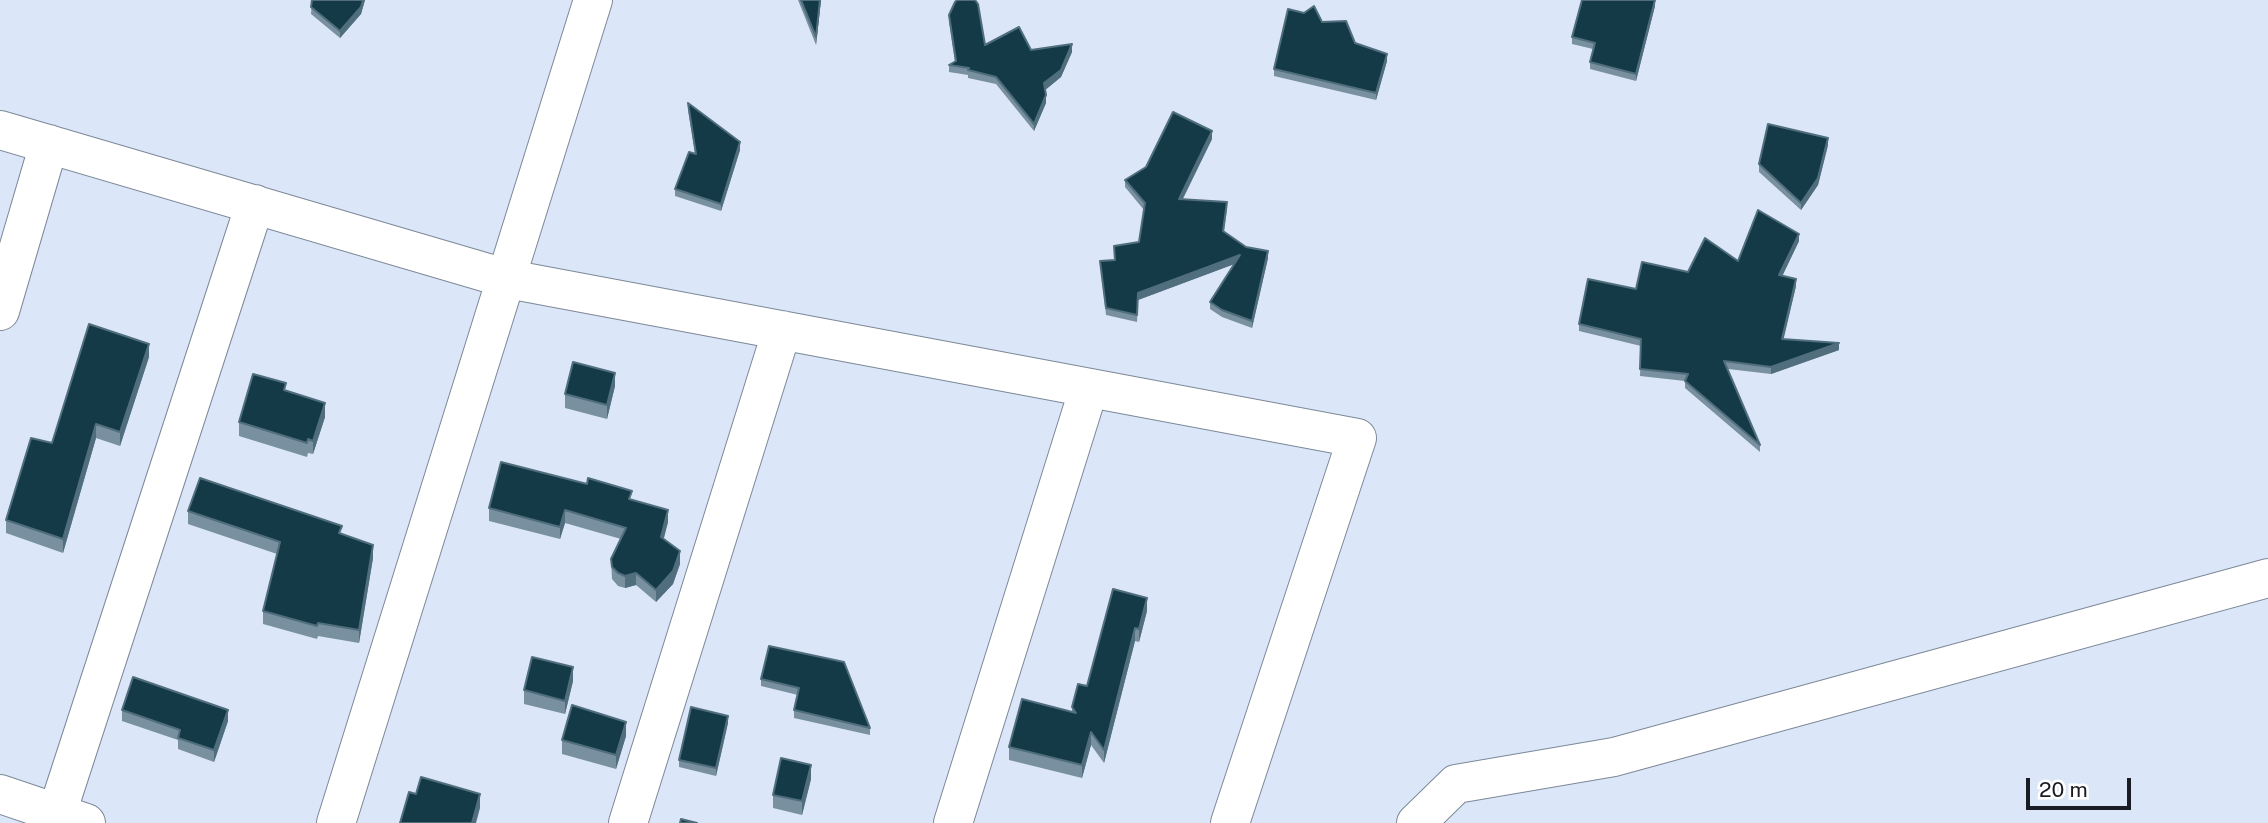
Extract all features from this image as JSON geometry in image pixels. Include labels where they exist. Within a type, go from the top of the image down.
[{"type":"street","points":[[336,823],[593,0]]},
{"type":"street","points":[[0,130],[508,279],[1357,438],[1230,823]]},
{"type":"street","points":[[0,311],[49,144]]},
{"type":"street","points":[[0,794],[72,818],[255,204]]},
{"type":"street","points":[[628,823],[782,330]]},
{"type":"street","points":[[953,823],[1089,388]]},
{"type":"street","points":[[1416,823],[1456,783],[1614,757],[2268,578]]},
{"type":"building","points":[[312,0],[363,0],[361,7],[340,31],[311,7]]},
{"type":"building","points":[[801,0],[820,0],[816,37]]},
{"type":"building","points":[[957,0],[975,0],[978,4],[985,45],[1019,27],[1031,50],[1072,44],[1061,70],[1044,83],[1046,95],[1034,124],[996,77],[949,65],[956,61],[949,15]]},
{"type":"building","points":[[1582,0],[1655,0],[1636,74],[1590,62],[1595,43],[1572,37]]},
{"type":"building","points":[[1314,6],[1322,22],[1346,21],[1355,43],[1387,54],[1376,93],[1274,69],[1288,9],[1304,13]]},
{"type":"building","points":[[688,103],[740,142],[721,204],[675,189],[689,152],[696,154]]},
{"type":"building","points":[[1173,112],[1212,131],[1179,199],[1227,202],[1223,231],[1246,247],[1268,251],[1252,321],[1222,310],[1210,302],[1240,255],[1138,293],[1137,315],[1106,308],[1100,261],[1115,260],[1114,246],[1139,242],[1145,203],[1125,180],[1146,167]]},
{"type":"building","points":[[1768,124],[1828,138],[1818,178],[1801,203],[1759,164]]},
{"type":"building","points":[[1758,210],[1799,234],[1779,275],[1796,279],[1782,339],[1839,343],[1771,367],[1724,361],[1760,445],[1685,381],[1688,374],[1640,369],[1641,339],[1579,324],[1588,279],[1636,289],[1642,262],[1688,272],[1705,238],[1738,261]]},
{"type":"building","points":[[89,324],[149,344],[120,432],[96,424],[63,539],[6,520],[31,438],[52,443]]},
{"type":"building","points":[[573,362],[615,373],[607,405],[565,394]]},
{"type":"building","points":[[253,374],[286,383],[284,390],[325,403],[313,441],[308,439],[307,443],[239,422]]},
{"type":"building","points":[[501,462],[587,484],[588,478],[632,491],[629,499],[668,510],[661,537],[680,551],[673,571],[656,590],[636,573],[625,576],[618,573],[612,567],[611,559],[626,528],[565,510],[560,527],[489,508]]},
{"type":"building","points":[[200,478],[342,526],[339,533],[373,545],[359,630],[318,623],[317,626],[263,611],[280,542],[188,511]]},
{"type":"building","points":[[1113,589],[1147,598],[1139,629],[1135,628],[1104,750],[1091,732],[1082,765],[1009,747],[1022,699],[1076,713],[1072,707],[1078,684],[1087,686]]},
{"type":"building","points":[[769,646],[844,662],[870,728],[794,710],[799,688],[761,679]]},
{"type":"building","points":[[532,657],[573,667],[565,701],[524,690]]},
{"type":"building","points":[[133,677],[228,710],[214,750],[178,738],[180,730],[122,710]]},
{"type":"building","points":[[572,705],[626,722],[616,755],[562,740]]},
{"type":"building","points":[[691,707],[728,716],[716,768],[679,760]]},
{"type":"building","points":[[781,758],[811,765],[802,801],[773,795]]},
{"type":"building","points":[[421,777],[480,794],[472,823],[400,823],[409,792],[416,794]]},
{"type":"building","points":[[681,819],[697,823],[680,823]]}]
